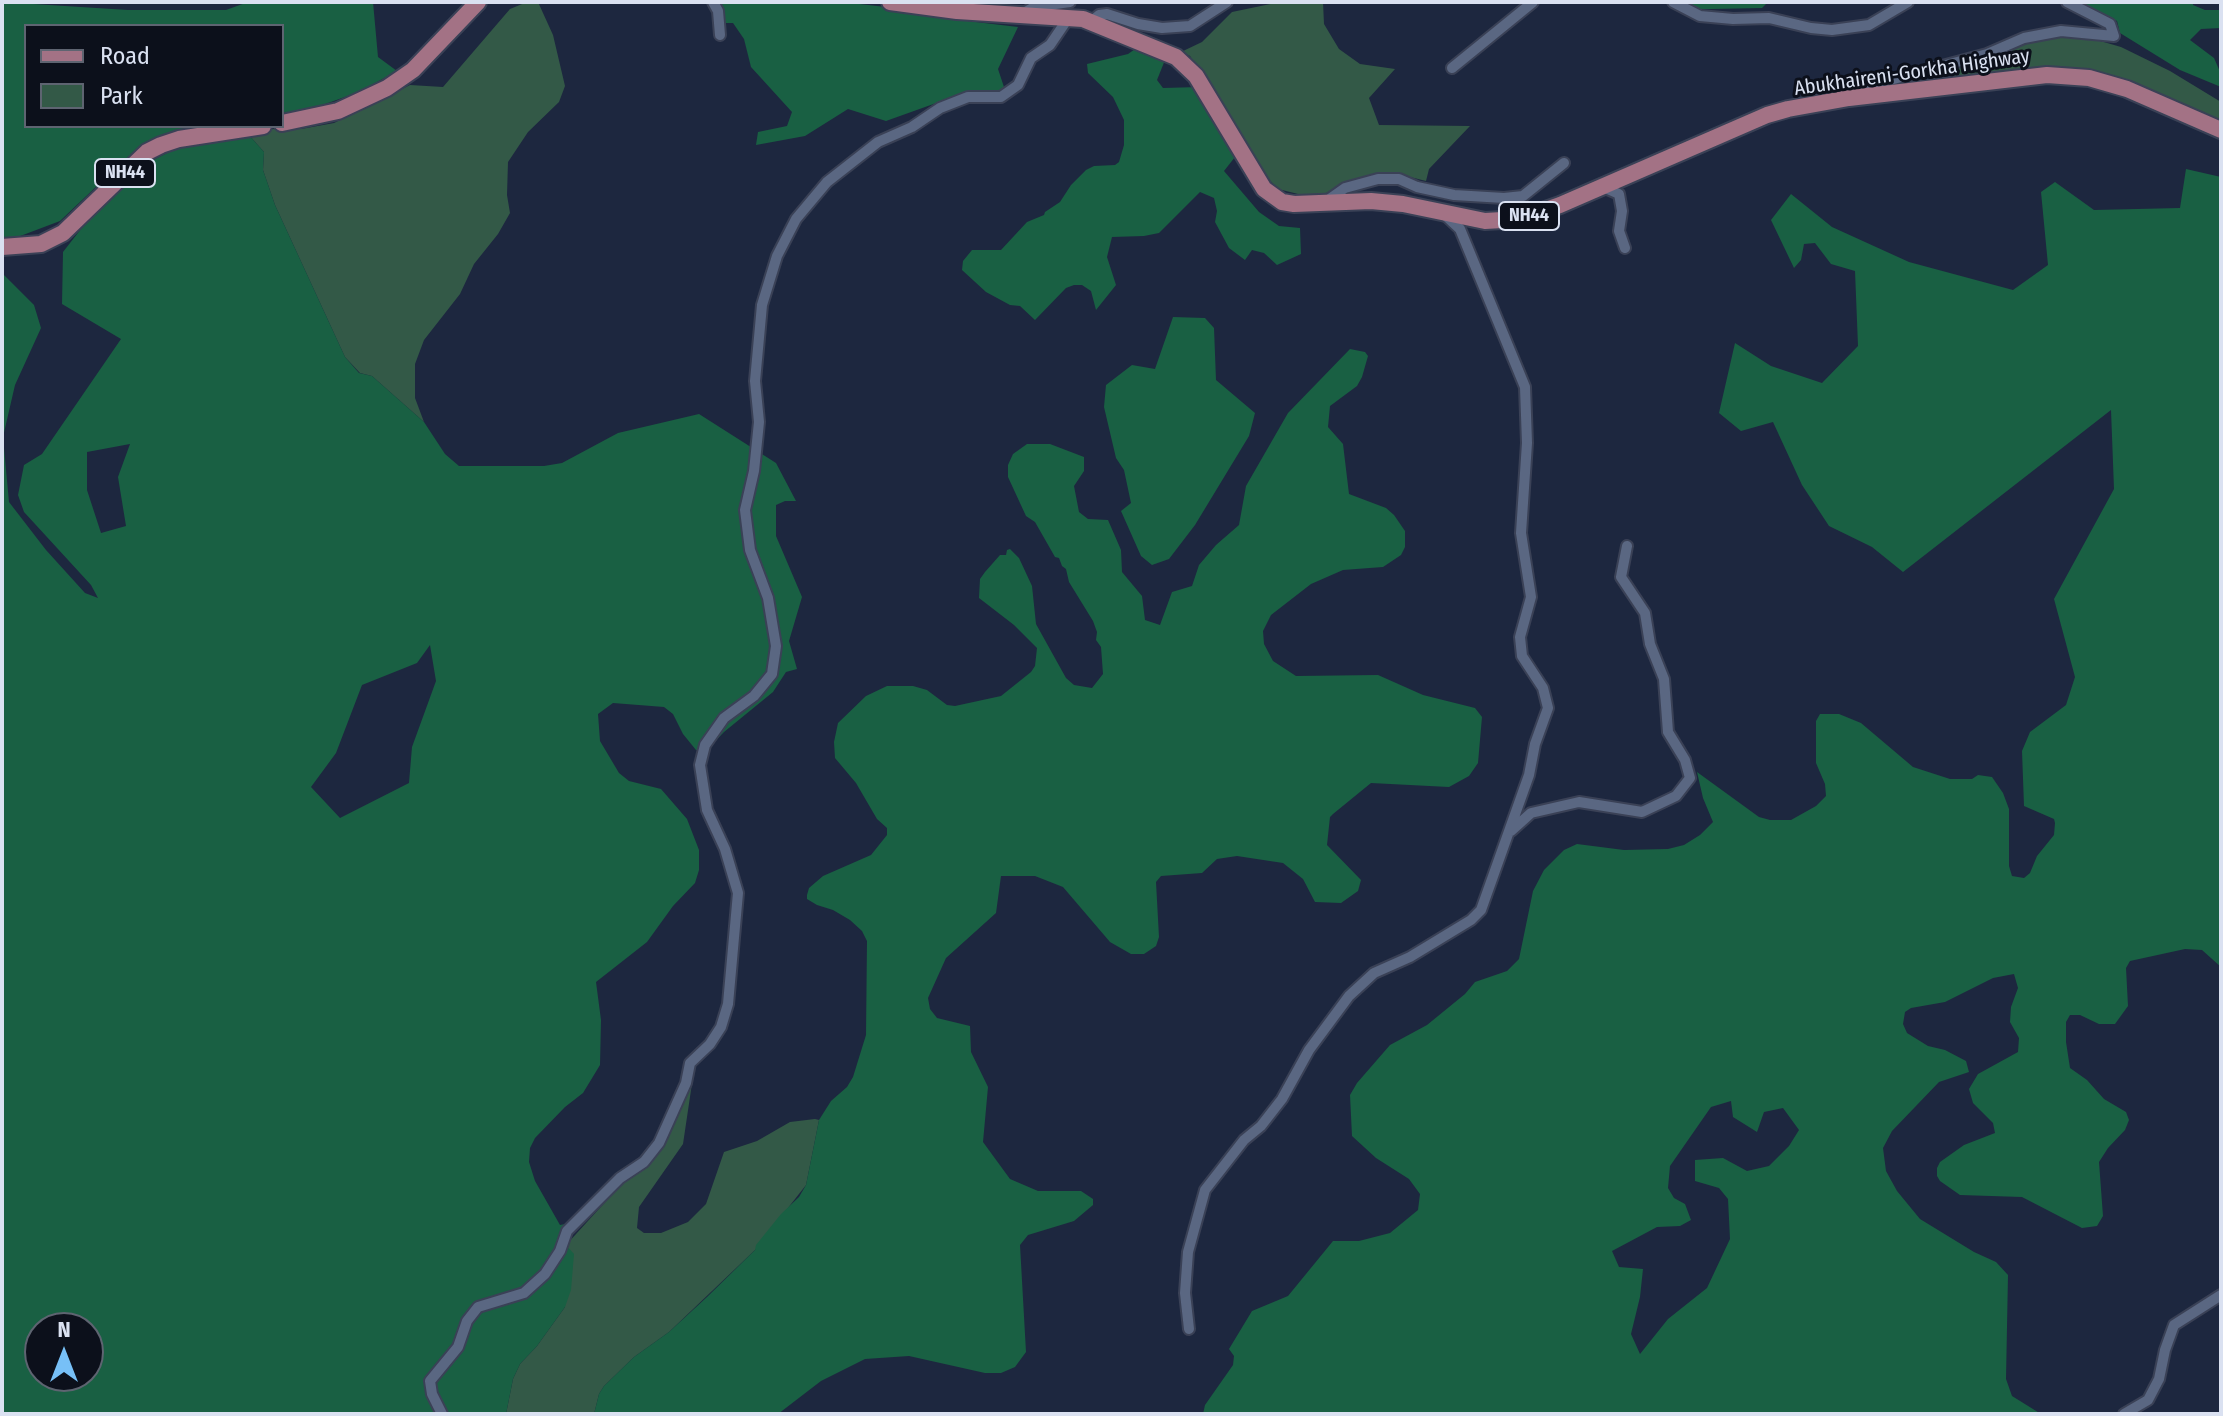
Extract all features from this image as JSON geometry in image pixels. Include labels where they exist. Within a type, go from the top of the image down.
[{"type":"main road","points":[[284,123],[338,111],[387,88],[413,70],[478,2]]},
{"type":"main road","name":"Abukhaireni-Gorkha Highway","points":[[890,2],[1020,15],[1069,10],[1176,57],[1196,76],[1252,172],[1272,196],[1294,204],[1371,201],[1485,221],[1510,220],[1560,205],[1767,115],[1849,98],[2047,75],[2089,78],[2127,89],[2221,130]]},
{"type":"main road","name":"NH44","points":[[2,247],[41,244],[63,233],[147,152],[161,145],[179,139],[250,128]]},
{"type":"street","points":[[713,2],[718,11],[720,35]]},
{"type":"street","points":[[940,2],[957,11]]},
{"type":"street","points":[[1092,21],[1099,15],[1107,14],[1162,28],[1190,26],[1227,2]]},
{"type":"street","points":[[1452,68],[1533,2]]},
{"type":"street","points":[[1673,2],[1700,16],[1769,18],[1832,30],[1869,25],[1908,2]]},
{"type":"street","points":[[1849,98],[1875,84],[1987,54],[2024,38],[2061,31],[2114,36],[2110,24],[2067,2]]},
{"type":"street","points":[[442,1414],[432,1394],[430,1381],[458,1347],[467,1321],[478,1307],[524,1293],[545,1274],[560,1251],[567,1231],[620,1178],[644,1162],[665,1131],[686,1083],[690,1063],[710,1044],[721,1027],[728,1004],[738,893],[725,849],[707,810],[700,765],[705,745],[724,718],[754,696],[772,674],[776,646],[768,598],[750,550],[745,510],[754,471],[759,422],[755,381],[762,305],[777,256],[796,219],[827,182],[878,142],[912,127],[940,108],[968,97],[1001,97],[1018,85],[1031,58],[1050,45],[1069,10]]},
{"type":"street","points":[[1323,204],[1345,188],[1378,179],[1399,179],[1417,187],[1454,195],[1523,196],[1564,163]]},
{"type":"street","points":[[1603,187],[1619,194],[1622,211],[1619,231],[1625,248]]},
{"type":"street","points":[[1189,1329],[1185,1293],[1188,1252],[1205,1190],[1244,1140],[1261,1126],[1282,1099],[1309,1050],[1349,996],[1374,973],[1410,957],[1471,920],[1481,910],[1548,708],[1543,688],[1522,656],[1520,637],[1531,597],[1521,533],[1527,443],[1525,387],[1460,229],[1440,211]]},
{"type":"street","points":[[1509,832],[1531,813],[1579,802],[1642,812],[1676,796],[1690,778],[1685,760],[1668,732],[1664,679],[1650,644],[1645,613],[1621,577],[1627,546]]},
{"type":"street","points":[[2124,1414],[2148,1400],[2159,1379],[2174,1325],[2221,1295]]},
{"type":"green space","points":[[2,2],[128,10],[226,10],[248,2],[373,2],[378,57],[397,71],[359,92],[297,114],[284,115],[284,24],[24,24],[24,128],[193,128],[165,134],[116,168],[60,221],[15,238],[2,237]]},
{"type":"green space","points":[[527,2],[538,2],[553,35],[565,86],[559,102],[528,132],[508,162],[510,213],[474,264],[460,294],[424,340],[415,364],[415,398],[424,422],[372,376],[360,373],[345,357],[275,205],[263,170],[264,152],[248,134],[288,126],[301,129],[334,123],[410,85],[443,87],[510,9]]},
{"type":"green space","points":[[718,2],[842,2],[956,15],[959,20],[1018,27],[998,69],[1005,90],[967,92],[886,121],[848,109],[805,136],[756,145],[758,132],[787,126],[792,112],[751,67],[744,39],[733,23],[725,23]]},
{"type":"green space","points":[[1280,2],[1323,2],[1324,24],[1339,49],[1360,64],[1395,69],[1369,98],[1379,125],[1470,126],[1429,169],[1426,181],[1379,174],[1324,194],[1298,194],[1278,189],[1261,171],[1190,56],[1181,52],[1202,42],[1232,12]]},
{"type":"green space","points":[[1679,2],[1768,2],[1762,8],[1696,9]]},
{"type":"green space","points":[[2075,2],[2193,2],[2193,5],[2205,10],[2221,10],[2221,28],[2201,29],[2190,40],[2214,58],[2221,74],[2221,87],[2180,70],[2120,33],[2117,21]]},
{"type":"green space","points":[[2064,34],[2121,47],[2170,71],[2221,102],[2221,125],[2086,73],[1959,85],[1946,68],[2025,42]]},
{"type":"green space","points":[[1138,47],[1165,60],[1157,80],[1163,88],[1199,87],[1235,157],[1224,171],[1259,212],[1279,226],[1300,228],[1301,254],[1277,265],[1264,253],[1252,250],[1245,260],[1229,248],[1215,222],[1217,211],[1214,198],[1200,192],[1159,233],[1112,237],[1107,257],[1116,285],[1096,310],[1091,291],[1082,285],[1074,285],[1066,288],[1035,320],[1020,306],[1010,305],[986,292],[962,270],[963,261],[972,250],[1001,250],[1027,222],[1044,215],[1060,202],[1086,170],[1119,162],[1124,145],[1124,120],[1113,97],[1088,73],[1087,64],[1128,54]]},
{"type":"green space","points":[[248,134],[264,152],[263,170],[275,205],[345,357],[359,373],[372,376],[424,422],[445,454],[459,466],[544,466],[562,463],[618,433],[699,414],[776,463],[796,501],[776,505],[776,536],[802,597],[789,641],[797,669],[786,672],[773,692],[707,750],[696,750],[673,714],[664,707],[613,703],[598,714],[600,741],[619,773],[629,781],[661,789],[687,819],[699,850],[699,870],[695,883],[673,906],[647,942],[596,982],[601,1020],[600,1065],[583,1093],[535,1138],[530,1148],[529,1162],[535,1181],[560,1225],[565,1224],[566,1245],[574,1254],[571,1290],[565,1307],[520,1364],[513,1379],[506,1414],[2,1414],[2,273],[34,305],[41,328],[15,385],[3,437],[9,502],[85,593],[98,598],[91,585],[24,512],[18,495],[24,465],[42,454],[121,339],[62,304],[63,252],[91,216],[155,159],[189,142]],"holes":[[[130,444],[118,477],[126,526],[101,533],[87,490],[87,452]],[[430,645],[436,681],[412,747],[409,783],[340,818],[311,787],[336,753],[362,685],[417,663]]]},
{"type":"green space","points":[[2186,169],[2221,177],[2221,967],[2202,950],[2185,949],[2130,961],[2126,968],[2128,1006],[2115,1024],[2099,1024],[2080,1015],[2070,1015],[2066,1022],[2070,1068],[2087,1080],[2104,1099],[2126,1112],[2129,1120],[2125,1130],[2099,1162],[2103,1216],[2097,1226],[2082,1228],[2022,1197],[1960,1195],[1937,1176],[1940,1162],[1964,1145],[1995,1133],[1993,1123],[1973,1103],[1969,1089],[1978,1074],[2018,1052],[2019,1038],[2010,1022],[2011,1007],[2018,988],[2014,974],[1993,978],[1945,1002],[1911,1008],[1905,1012],[1903,1024],[1907,1033],[1928,1046],[1945,1050],[1966,1061],[1969,1072],[1939,1082],[1892,1131],[1883,1148],[1886,1171],[1897,1191],[1920,1219],[1996,1262],[2008,1275],[2006,1379],[2012,1396],[2041,1414],[1203,1414],[1205,1405],[1233,1365],[1234,1356],[1229,1349],[1252,1311],[1288,1296],[1333,1241],[1359,1241],[1390,1233],[1418,1210],[1420,1194],[1409,1179],[1376,1158],[1352,1136],[1350,1095],[1390,1045],[1427,1025],[1475,982],[1507,971],[1519,959],[1533,891],[1544,870],[1564,850],[1577,844],[1624,850],[1668,849],[1684,845],[1713,822],[1697,772],[1759,817],[1791,820],[1816,806],[1826,796],[1825,784],[1816,763],[1816,721],[1820,714],[1839,714],[1861,723],[1913,767],[1950,779],[1972,779],[1978,775],[1992,777],[2009,809],[2009,866],[2012,876],[2024,878],[2030,873],[2037,856],[2054,835],[2054,819],[2024,806],[2022,751],[2030,732],[2066,705],[2075,677],[2054,599],[2114,489],[2111,410],[1903,572],[1872,547],[1829,526],[1802,485],[1773,422],[1741,431],[1719,413],[1735,343],[1771,366],[1822,383],[1858,346],[1855,271],[1831,264],[1815,243],[1804,244],[1801,260],[1794,268],[1771,220],[1791,194],[1832,227],[1909,262],[2013,290],[2048,265],[2041,192],[2055,182],[2094,210],[2180,208]],"holes":[[[1731,1101],[1733,1117],[1757,1132],[1764,1112],[1783,1108],[1799,1130],[1789,1146],[1769,1166],[1747,1171],[1723,1158],[1695,1160],[1695,1181],[1719,1188],[1728,1199],[1730,1239],[1707,1288],[1668,1319],[1640,1354],[1631,1334],[1643,1269],[1619,1267],[1612,1251],[1657,1227],[1680,1226],[1691,1220],[1685,1204],[1674,1198],[1668,1188],[1670,1166],[1711,1107]]]},
{"type":"green space","points":[[1173,317],[1205,318],[1214,328],[1216,380],[1255,413],[1249,436],[1195,525],[1169,559],[1152,565],[1141,556],[1121,511],[1131,503],[1104,407],[1106,385],[1132,365],[1155,369]]},
{"type":"green space","points":[[1350,349],[1365,352],[1368,356],[1357,386],[1330,406],[1328,427],[1343,444],[1349,494],[1386,508],[1394,515],[1405,531],[1405,547],[1401,555],[1383,567],[1343,570],[1311,584],[1271,615],[1263,631],[1264,644],[1273,661],[1296,676],[1378,675],[1423,695],[1475,708],[1482,717],[1478,763],[1469,776],[1449,787],[1371,783],[1333,814],[1327,845],[1361,880],[1358,891],[1341,903],[1315,902],[1303,879],[1283,863],[1237,856],[1217,859],[1202,873],[1161,876],[1156,882],[1159,937],[1156,946],[1144,954],[1131,954],[1110,942],[1063,887],[1035,876],[1001,876],[996,913],[946,958],[928,998],[930,1009],[937,1018],[970,1026],[971,1052],[988,1087],[983,1142],[1010,1179],[1038,1191],[1081,1191],[1093,1199],[1093,1205],[1074,1221],[1028,1235],[1020,1245],[1026,1352],[1015,1367],[1001,1373],[985,1373],[909,1356],[865,1359],[821,1381],[778,1414],[594,1414],[604,1386],[707,1297],[755,1250],[781,1214],[799,1197],[806,1185],[819,1120],[853,1077],[866,1035],[867,941],[862,931],[850,920],[817,905],[807,899],[807,895],[809,888],[823,876],[871,855],[887,835],[887,828],[877,819],[856,783],[835,758],[838,723],[866,696],[887,686],[913,686],[927,690],[947,705],[955,706],[1001,696],[1031,672],[1035,666],[1037,648],[1014,625],[979,598],[980,579],[1000,555],[1006,555],[1010,549],[1019,558],[1032,586],[1036,624],[1066,678],[1074,685],[1092,688],[1103,674],[1101,647],[1096,640],[1093,621],[1069,582],[1059,558],[1055,557],[1035,522],[1026,516],[1008,477],[1008,465],[1013,454],[1027,444],[1050,444],[1084,457],[1084,471],[1074,486],[1079,512],[1088,519],[1108,520],[1121,550],[1122,572],[1142,596],[1145,620],[1160,625],[1172,592],[1192,586],[1199,565],[1239,525],[1246,486],[1288,413]]},
{"type":"green space","points":[[694,1070],[683,1144],[639,1207],[637,1228],[644,1233],[661,1233],[688,1222],[706,1204],[724,1152],[757,1141],[790,1122],[815,1119],[819,1120],[806,1185],[755,1250],[669,1332],[634,1357],[604,1386],[594,1414],[506,1414],[513,1379],[520,1364],[565,1307],[566,1245],[628,1177],[674,1119]]}]
